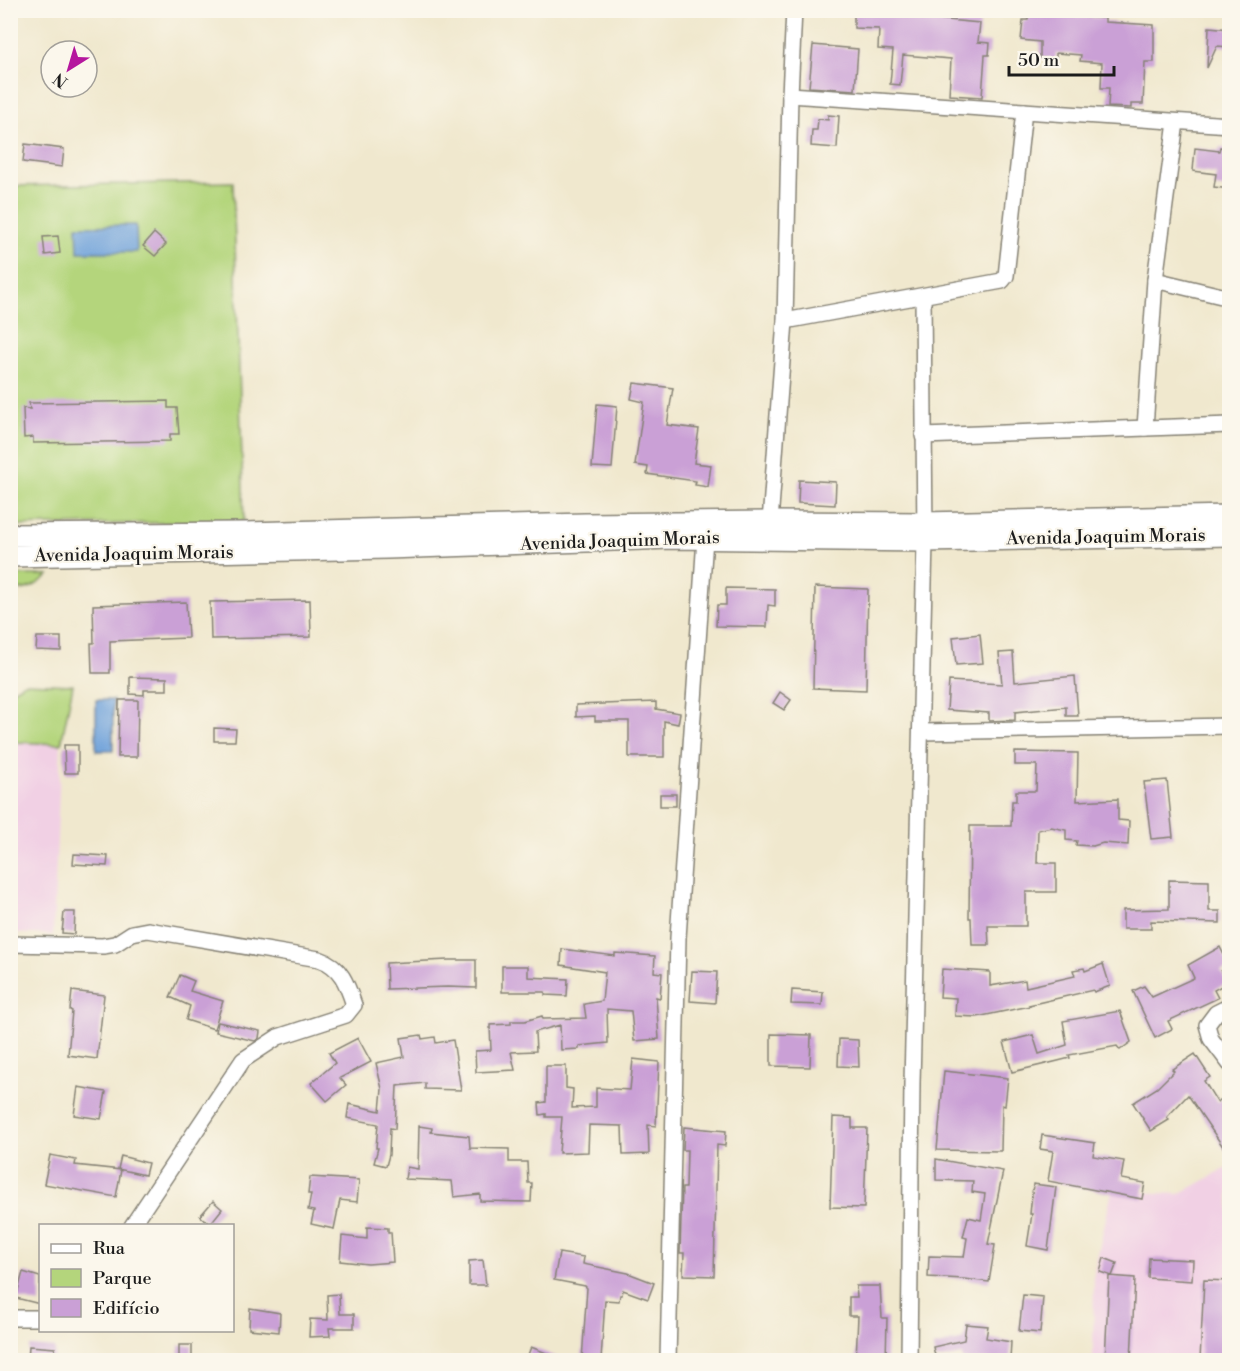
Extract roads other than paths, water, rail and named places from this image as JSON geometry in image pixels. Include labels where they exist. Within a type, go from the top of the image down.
[{"type":"street","points":[[770,522],[785,321],[794,10]]},
{"type":"street","points":[[790,95],[1230,125]]},
{"type":"street","points":[[785,321],[1002,281],[1006,276],[1024,111]]},
{"type":"street","points":[[1145,428],[1155,280],[1176,122]]},
{"type":"street","points":[[1155,280],[1230,298]]},
{"type":"street","points":[[909,1360],[912,1083],[925,532],[923,296]]},
{"type":"street","points":[[923,436],[1230,425]]},
{"type":"street","name":"Avenida Joaquim Morais","points":[[10,556],[388,548],[925,532],[1230,516]]},
{"type":"street","name":"Avenida Joaquim Morais","points":[[10,535],[246,533],[585,524],[770,522],[925,532],[1230,535]]},
{"type":"street","points":[[668,1360],[678,938],[705,538]]},
{"type":"street","points":[[922,732],[1230,726]]},
{"type":"street","points":[[10,944],[103,946],[115,944],[132,933],[148,930],[319,958],[332,963],[348,986],[354,1005],[346,1015],[278,1038],[243,1060],[133,1224]]},
{"type":"street","points":[[1230,1006],[1216,1013],[1207,1025],[1210,1039],[1230,1064]]},
{"type":"street","points":[[10,1318],[39,1318]]},
{"type":"water","points":[[136,225],[137,252],[78,252],[77,226]]},
{"type":"water","points":[[96,700],[113,700],[113,751],[96,751]]}]
